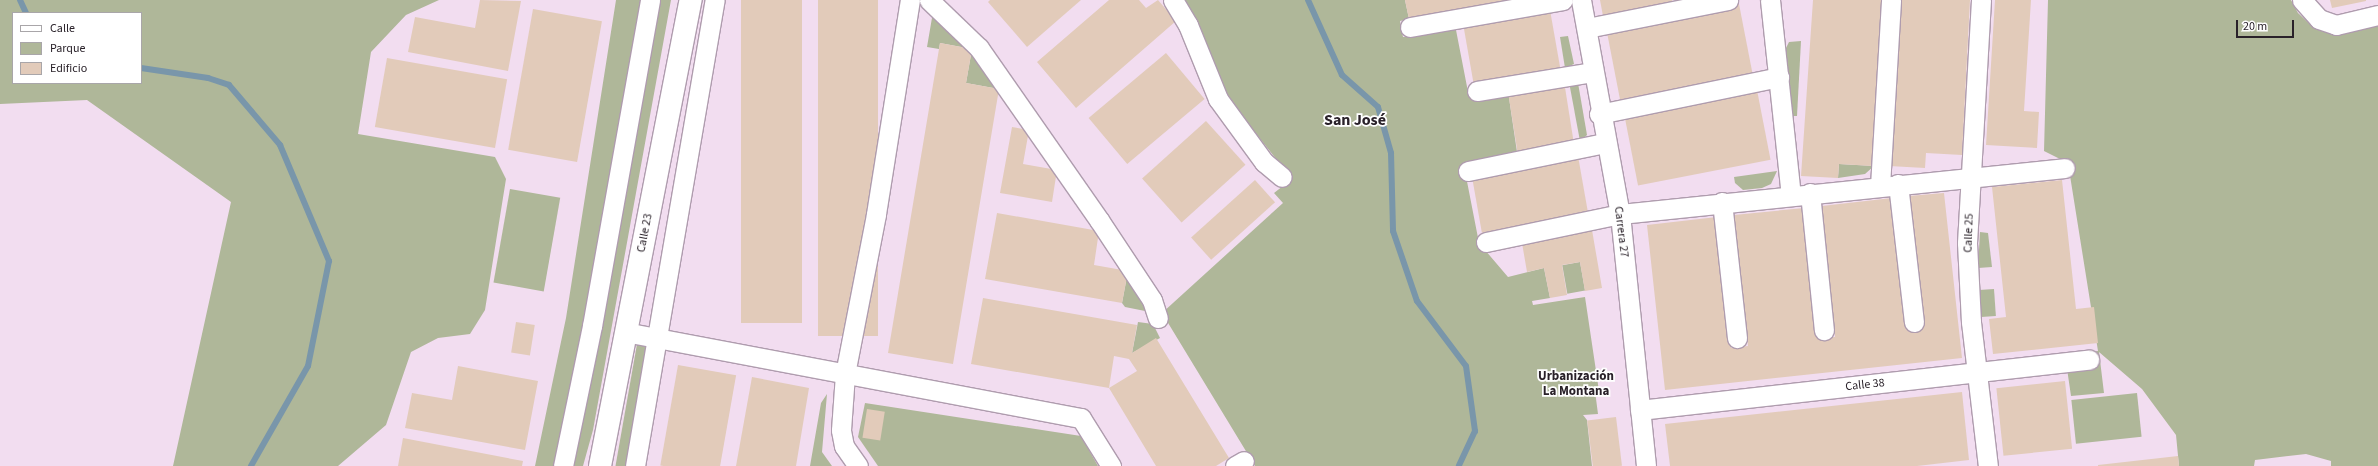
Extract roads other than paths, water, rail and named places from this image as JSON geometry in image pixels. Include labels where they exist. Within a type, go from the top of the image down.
[{"type":"main road","name":"Calle 23","points":[[600,466],[687,0]]},
{"type":"street","points":[[563,466],[592,326],[650,0]]},
{"type":"street","points":[[635,466],[715,0]]},
{"type":"street","points":[[858,466],[844,446],[841,430],[845,374],[876,214],[910,0]]},
{"type":"street","points":[[929,0],[979,48],[1099,220],[1152,300],[1158,318]]},
{"type":"street","points":[[1173,0],[1188,25],[1218,100],[1264,162],[1282,177]]},
{"type":"street","points":[[1410,27],[1563,0]]},
{"type":"street","name":"Carrera 27","points":[[1581,0],[1587,28],[1599,114],[1620,214],[1646,466]]},
{"type":"street","points":[[1587,28],[1681,4],[1728,0]]},
{"type":"street","points":[[1770,0],[1791,195]]},
{"type":"street","points":[[1891,0],[1889,185],[1914,322]]},
{"type":"street","name":"Calle 25","points":[[1981,0],[1967,243],[1971,322],[1988,466]]},
{"type":"street","points":[[2302,0],[2320,19],[2336,25],[2378,15]]},
{"type":"street","points":[[1477,90],[1593,72]]},
{"type":"street","points":[[1599,114],[1779,77]]},
{"type":"street","points":[[1468,171],[1605,143]]},
{"type":"street","points":[[1486,242],[1620,214],[1722,202],[2065,168]]},
{"type":"street","points":[[1810,193],[1824,330]]},
{"type":"street","points":[[1722,202],[1737,338]]},
{"type":"street","points":[[625,332],[1081,418],[1111,466]]},
{"type":"street","name":"Calle 38","points":[[1640,410],[2089,360]]},
{"type":"waterway","points":[[20,0],[26,12]]},
{"type":"waterway","points":[[1308,0],[1342,75],[1378,107],[1391,153],[1393,231],[1417,301],[1466,366],[1475,431],[1459,466]]},
{"type":"waterway","points":[[142,68],[208,78],[229,85],[280,145],[329,261],[308,366],[251,466]]},
{"type":"district","name":"San José","points":[[1355,120]]},
{"type":"district","name":"Urbanización La Montana","points":[[1576,384]]}]
